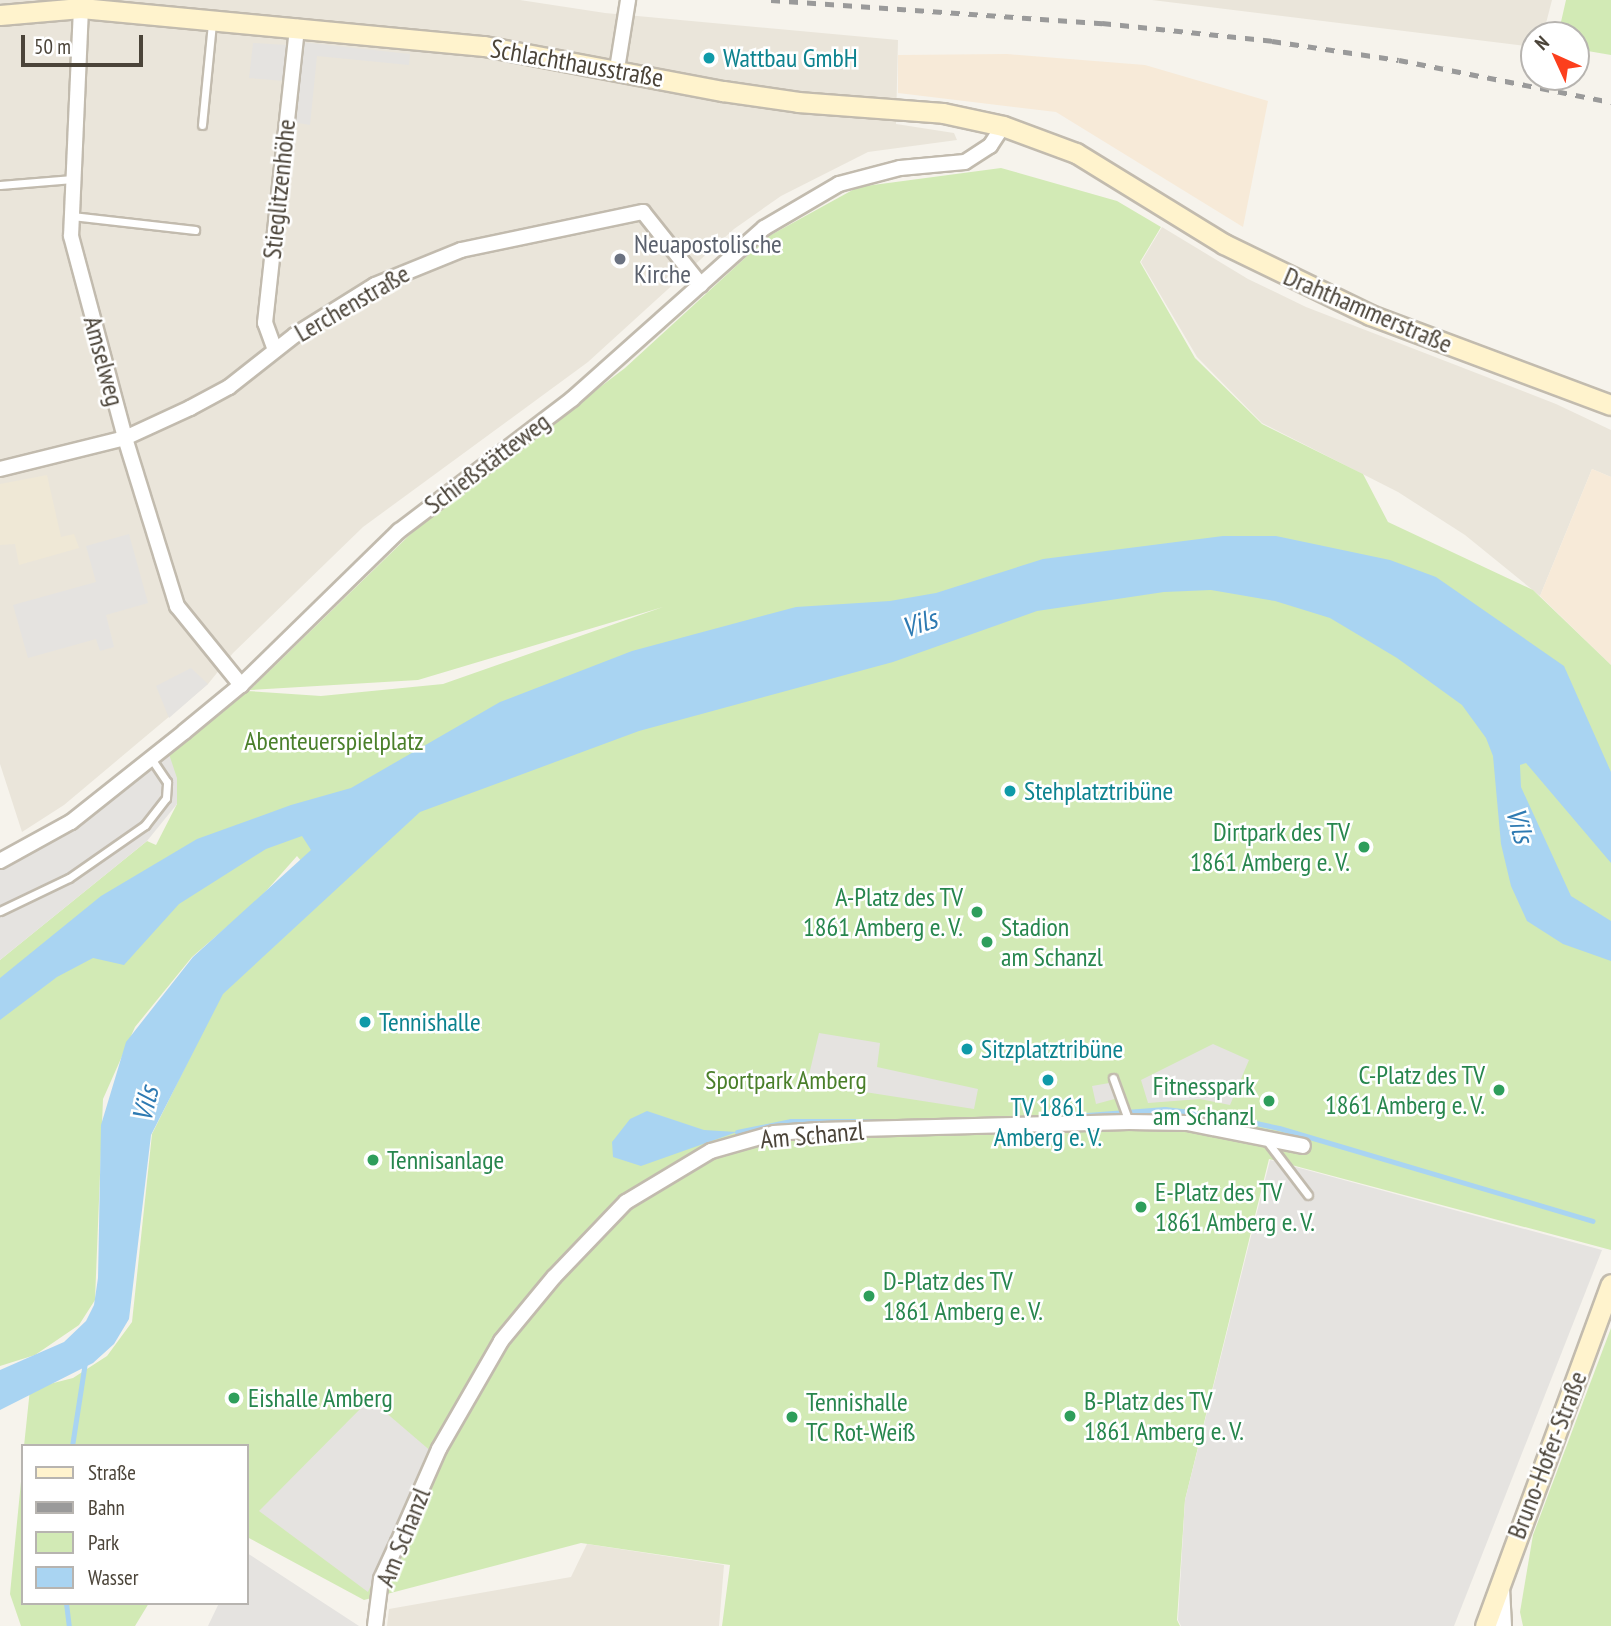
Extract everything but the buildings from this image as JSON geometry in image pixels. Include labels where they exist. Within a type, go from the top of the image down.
[{"type":"main road","name":"Schlachthausstraße","points":[[0,15],[81,8],[484,46],[785,100],[943,113],[1003,126],[1076,153],[1137,190]]},
{"type":"main road","name":"Drahthammerstraße","points":[[1137,190],[1224,244],[1370,315],[1611,405]]},
{"type":"main road","name":"Bruno-Hofer-Straße","points":[[1485,1626],[1611,1284]]},
{"type":"street","points":[[617,69],[628,0]]},
{"type":"street","name":"Amselweg","points":[[81,8],[71,236],[125,438],[177,606],[241,685]]},
{"type":"street","name":"Stieglitzenhöhe","points":[[275,350],[265,323],[297,27]]},
{"type":"street","name":"Schießstätteweg","points":[[0,861],[71,822],[241,685],[399,531],[572,398],[800,203],[839,184],[863,177],[965,162],[990,146],[1003,126]]},
{"type":"street","name":"Lerchenstraße","points":[[0,469],[125,438],[229,387],[275,350],[375,285],[417,266],[534,232],[643,212],[701,285]]},
{"type":"street","name":"Am Schanzl","points":[[374,1626],[381,1579],[439,1449],[501,1341],[554,1277],[626,1202],[669,1173],[711,1151],[774,1133],[1129,1122],[1186,1122],[1303,1146]]},
{"type":"street","points":[[1500,1582],[1502,1626]]},
{"type":"lane","points":[[202,125],[212,19]]},
{"type":"lane","points":[[0,185],[73,180]]},
{"type":"lane","points":[[72,216],[195,230]]},
{"type":"lane","points":[[0,911],[69,878],[145,825],[166,798],[167,782],[151,758]]},
{"type":"lane","points":[[1113,1078],[1125,1102],[1129,1122]]},
{"type":"lane","points":[[1263,1137],[1308,1195]]},
{"type":"shaded area","points":[[0,0],[520,0],[605,13],[898,40],[896,124],[954,133],[957,140],[868,152],[781,196],[734,229],[588,362],[363,527],[233,653],[208,684],[64,805],[22,832],[0,764]]},
{"type":"shaded area","points":[[1152,0],[1552,0],[1547,21],[1520,21],[1520,45]]},
{"type":"shaded area","points":[[300,42],[410,54],[409,65],[317,56],[310,125],[292,122]]},
{"type":"shaded area","points":[[253,43],[287,45],[284,81],[249,78]]},
{"type":"shaded area","points":[[1007,54],[1145,65],[1268,101],[1243,227],[1056,112],[898,93],[898,55]]},
{"type":"shaded area","points":[[1162,227],[1248,279],[1306,307],[1556,404],[1611,430],[1611,477],[1592,469],[1540,596],[1465,535],[1398,492],[1262,423],[1197,357],[1141,262]]},
{"type":"shaded area","points":[[1592,469],[1611,477],[1611,665],[1540,596]]},
{"type":"shaded area","points":[[47,475],[61,537],[74,534],[79,548],[19,565],[15,544],[0,545],[0,484]]},
{"type":"shaded area","points":[[129,534],[148,603],[106,615],[114,647],[100,651],[96,639],[28,658],[13,605],[96,582],[86,546]]},
{"type":"shaded area","points":[[191,668],[208,684],[169,718],[156,686]]},
{"type":"shaded area","points":[[168,751],[177,778],[177,804],[147,841],[0,960],[0,868],[74,827]]},
{"type":"shaded area","points":[[819,1033],[880,1043],[877,1067],[978,1089],[974,1109],[807,1083]]},
{"type":"shaded area","points":[[1213,1044],[1249,1060],[1230,1105],[1200,1099],[1148,1103],[1141,1080]]},
{"type":"shaded area","points":[[1115,1082],[1122,1097],[1096,1104],[1092,1086]]},
{"type":"shaded area","points":[[1270,1160],[1602,1250],[1454,1626],[1181,1626],[1178,1620],[1185,1500]]},
{"type":"shaded area","points":[[370,1399],[433,1453],[368,1592],[259,1511]]},
{"type":"shaded area","points":[[587,1544],[724,1565],[719,1626],[387,1626],[389,1609],[571,1577]]},
{"type":"shaded area","points":[[248,1554],[359,1626],[208,1626],[218,1605],[248,1605]]},
{"type":"green space","points":[[1566,0],[1611,0],[1611,55],[1590,51],[1590,21],[1561,21]]},
{"type":"green space","name":"Sportpark Amberg","points":[[1001,168],[1117,201],[1161,227],[1140,262],[1195,358],[1262,424],[1363,474],[1388,522],[1533,590],[1611,665],[1611,1250],[1269,1159],[1185,1500],[1177,1620],[1180,1626],[722,1626],[730,1565],[581,1543],[364,1600],[248,1538],[248,1444],[24,1444],[30,1389],[73,1378],[107,1356],[132,1322],[152,1134],[221,995],[329,894],[297,856],[259,899],[192,957],[135,1027],[103,1099],[95,1300],[79,1325],[35,1355],[0,1366],[0,960],[147,841],[156,845],[177,804],[168,751],[247,691],[321,696],[443,684],[663,607],[418,680],[250,690],[423,522],[625,368],[769,236],[858,187]]},
{"type":"green space","points":[[1611,1328],[1611,1626],[1523,1626],[1520,1612],[1533,1535]]},
{"type":"green space","points":[[21,1481],[21,1605],[148,1605],[135,1626],[21,1626],[10,1594]]},
{"type":"water","name":"Vils","points":[[1223,536],[1276,536],[1390,560],[1436,577],[1564,666],[1611,772],[1611,863],[1526,763],[1520,765],[1521,787],[1571,896],[1611,921],[1611,961],[1563,944],[1527,921],[1511,886],[1501,844],[1493,756],[1486,738],[1462,705],[1397,658],[1330,618],[1275,601],[1211,590],[1164,592],[1037,611],[893,662],[639,731],[420,812],[223,994],[151,1135],[129,1319],[114,1344],[93,1363],[0,1410],[0,1370],[64,1342],[86,1321],[94,1305],[98,1278],[101,1125],[126,1042],[193,957],[311,850],[302,836],[266,849],[179,904],[124,965],[93,958],[57,977],[0,1020],[0,978],[101,896],[197,839],[291,805],[351,788],[500,702],[632,651],[796,607],[890,601],[936,593],[1043,559]]},
{"type":"water","points":[[647,1111],[704,1130],[737,1132],[641,1166],[613,1157],[612,1142],[630,1119]]},
{"type":"waterway","points":[[1061,1117],[1165,1109],[1223,1116],[1279,1128],[1592,1221]]},
{"type":"waterway","points":[[737,1132],[791,1121],[918,1121]]},
{"type":"waterway","points":[[72,1444],[85,1362]]},
{"type":"waterway","points":[[66,1605],[69,1626]]},
{"type":"railway","points":[[771,0],[1102,23],[1272,41],[1399,60],[1611,102]]},
{"type":"place","name":"Wattbau GmbH","points":[[709,58]]},
{"type":"place","name":"Neuapostolische Kirche","points":[[620,259]]},
{"type":"place","name":"Stehplatztribüne","points":[[1010,791]]},
{"type":"place","name":"Dirtpark des TV 1861 Amberg e. V.","points":[[1364,847]]},
{"type":"place","name":"A-Platz des TV 1861 Amberg e. V.","points":[[977,912]]},
{"type":"place","name":"Stadion am Schanzl","points":[[987,942]]},
{"type":"place","name":"Tennishalle","points":[[365,1022]]},
{"type":"place","name":"Sitzplatztribüne","points":[[967,1049]]},
{"type":"place","name":"TV 1861 Amberg e. V.","points":[[1048,1080]]},
{"type":"place","name":"C-Platz des TV 1861 Amberg e. V.","points":[[1499,1090]]},
{"type":"place","name":"Fitnesspark am Schanzl","points":[[1269,1101]]},
{"type":"place","name":"Tennisanlage","points":[[373,1160]]},
{"type":"place","name":"E-Platz des TV 1861 Amberg e. V.","points":[[1141,1207]]},
{"type":"place","name":"D-Platz des TV 1861 Amberg e. V.","points":[[869,1296]]},
{"type":"place","name":"Eishalle Amberg","points":[[234,1398]]},
{"type":"place","name":"B-Platz des TV 1861 Amberg e. V.","points":[[1070,1416]]},
{"type":"place","name":"Tennishalle TC Rot-Weiß","points":[[792,1417]]},
{"type":"park label","name":"Abenteuerspielplatz","points":[[334,741]]}]
